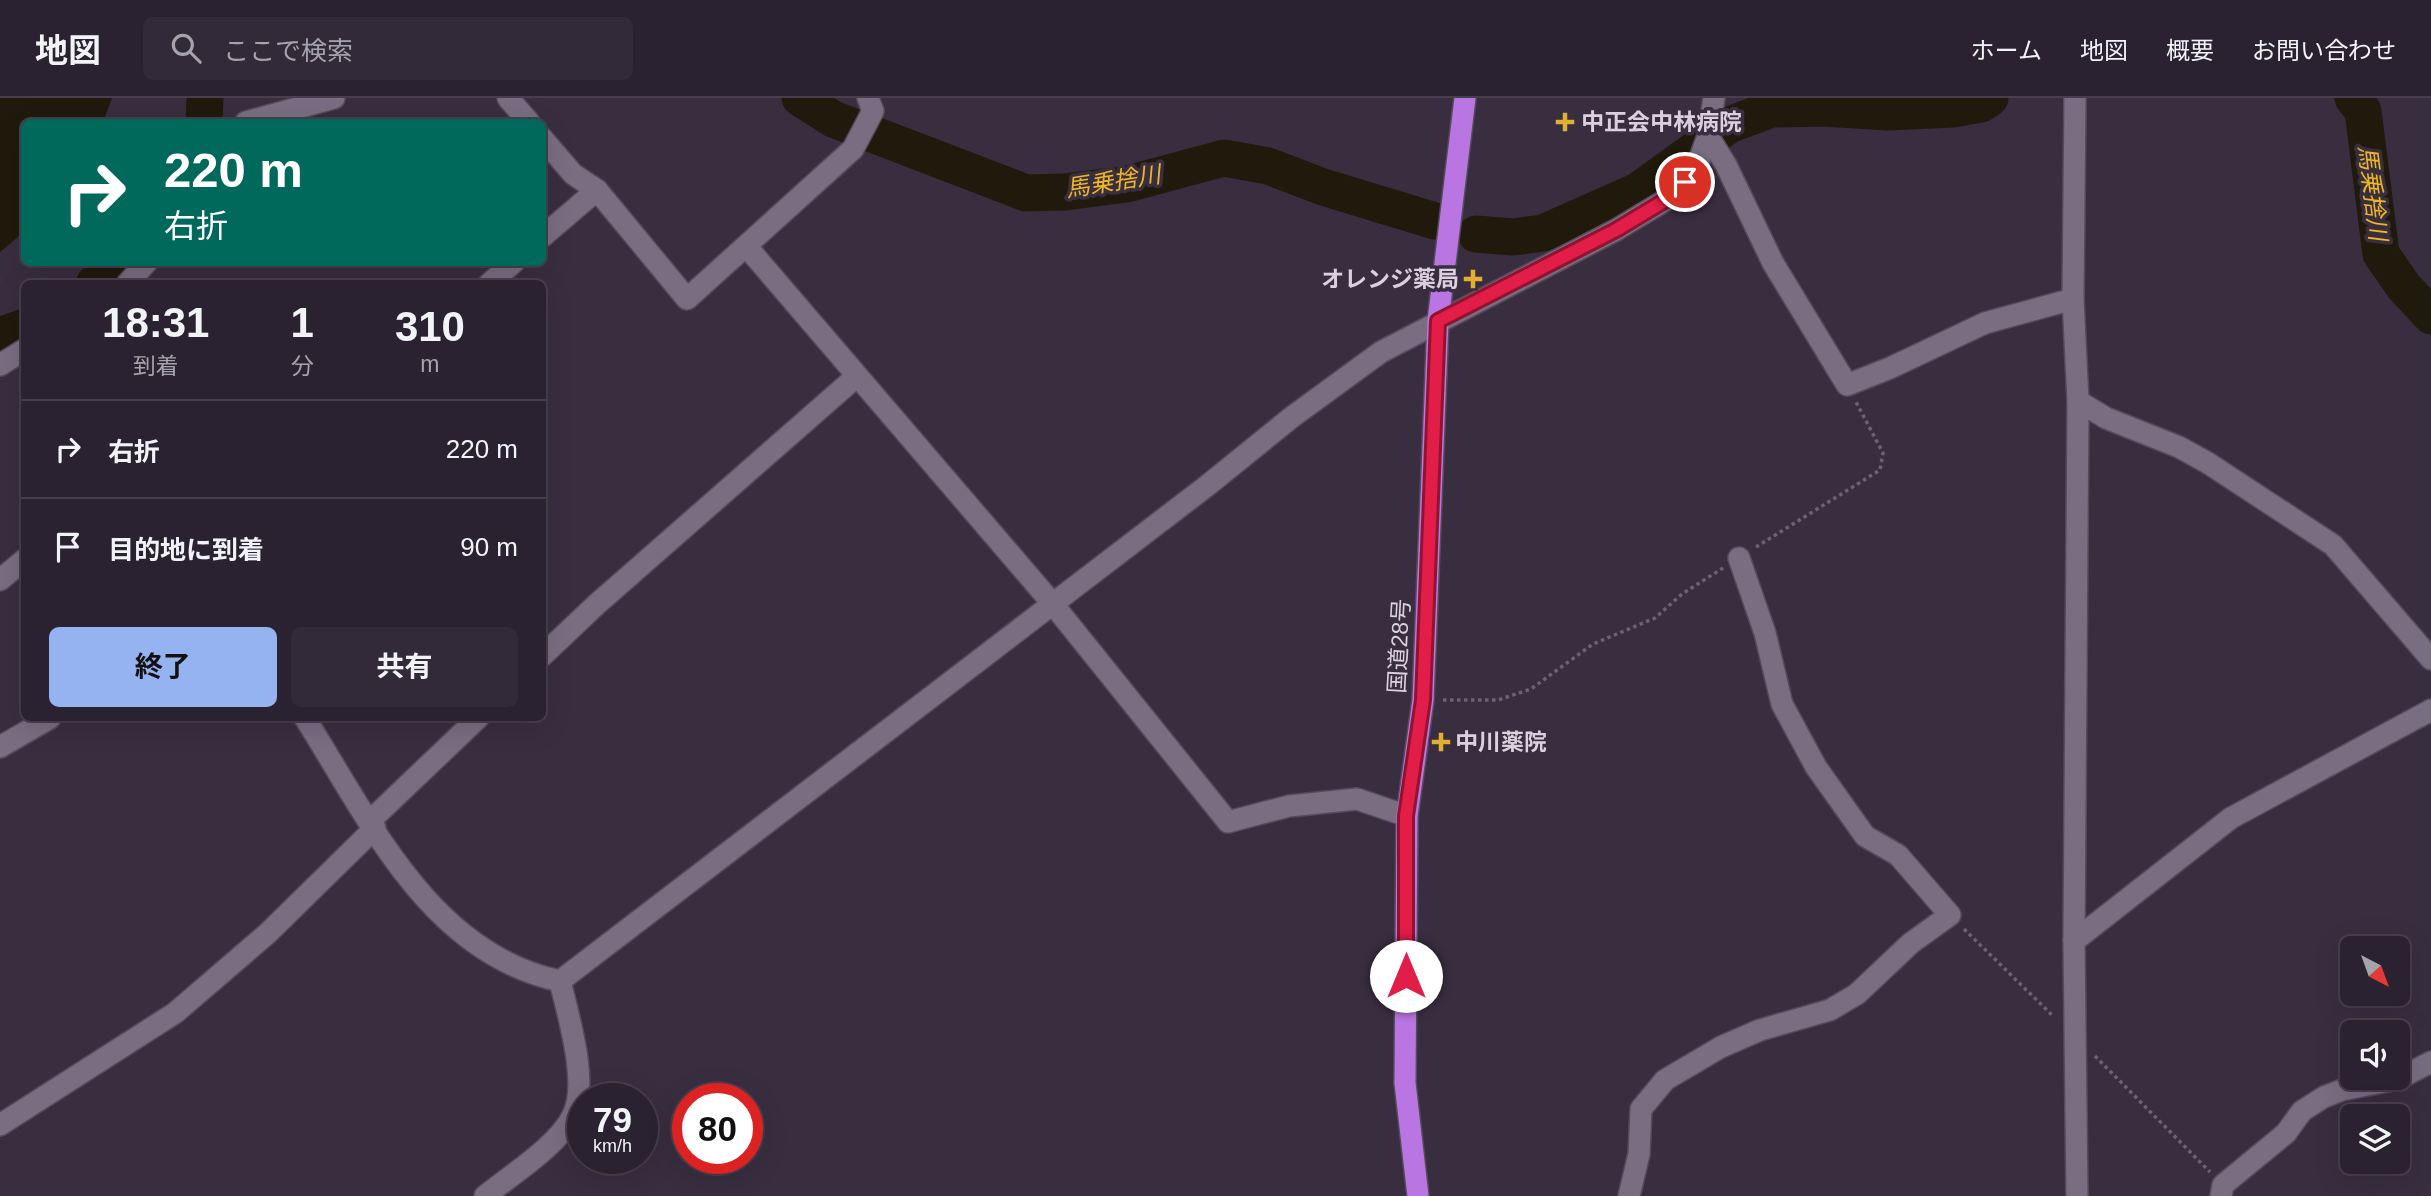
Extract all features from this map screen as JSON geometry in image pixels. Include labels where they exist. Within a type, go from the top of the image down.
[{"type":"highway","name":"国道28号","points":[[1418,1196],[1405,1083],[1406,816],[1423,700],[1438,321],[1465,98]]},
{"type":"street","points":[[257,119],[334,98]]},
{"type":"street","points":[[508,98],[526,119]]},
{"type":"street","points":[[560,981],[1381,352],[1616,230],[1674,195],[1696,169],[1708,136],[1714,98]]},
{"type":"street","points":[[2075,98],[2073,299],[2078,401],[2074,941],[2077,1196]]},
{"type":"street","points":[[546,143],[573,174],[597,190],[687,299],[853,149],[870,104]]},
{"type":"street","points":[[1708,136],[1726,165],[1773,263],[1847,385],[1891,368],[1985,323],[2073,299]]},
{"type":"street","points":[[546,234],[597,190]]},
{"type":"street","points":[[747,247],[1052,603],[1228,822],[1289,806],[1357,799],[1406,816]]},
{"type":"street","points":[[131,280],[143,266]]},
{"type":"street","points":[[494,280],[509,266]]},
{"type":"street","points":[[0,365],[21,352]]},
{"type":"street","points":[[546,652],[597,604],[857,376]]},
{"type":"street","points":[[2078,401],[2106,418],[2179,447],[2208,463],[2333,545],[2431,659]]},
{"type":"street","points":[[1629,1196],[1639,1154],[1641,1109],[1665,1080],[1721,1047],[1760,1030],[1830,1010],[1848,999],[1911,943],[1950,915],[1898,855],[1865,836],[1816,767],[1782,704],[1765,633],[1739,558]]},
{"type":"street","points":[[0,580],[21,562]]},
{"type":"street","points":[[2074,941],[2231,818],[2431,710]]},
{"type":"street","points":[[0,747],[45,721]]},
{"type":"street","points":[[307,721],[406,876],[453,928],[504,961],[560,981]]},
{"type":"street","points":[[0,1125],[175,1013],[268,933],[475,721]]},
{"type":"street","points":[[485,1196],[560,1135],[574,1114],[578,1080],[570,1022],[560,981]]},
{"type":"street","points":[[2222,1190],[2286,1133],[2302,1111],[2324,1097],[2342,1090],[2398,1079],[2431,1062]]},
{"type":"path","points":[[1423,700],[1498,700],[1531,689],[1592,644],[1655,618],[1682,594],[1880,470],[1883,453],[1847,385]]},
{"type":"path","points":[[1950,915],[2077,1039],[2222,1190]]},
{"type":"shaded area","points":[[0,98],[112,98],[104,119],[21,119],[21,234],[0,252]]},
{"type":"waterway","name":"馬乗捨川","points":[[204,119],[205,98]]},
{"type":"waterway","name":"馬乗捨川","points":[[800,98],[833,119],[1026,193],[1065,192],[1127,184],[1224,158],[1268,166],[1323,187],[1435,221]]},
{"type":"waterway","name":"馬乗捨川","points":[[1476,234],[1513,237],[1543,233],[1638,191],[1729,125],[1772,109],[1823,108],[1888,112],[1953,109],[1981,104],[1990,98]]},
{"type":"waterway","name":"馬乗捨川","points":[[2353,98],[2363,111],[2381,254],[2404,287],[2431,316]]},
{"type":"waterway","name":"馬乗捨川","points":[[98,280],[114,266]]},
{"type":"waterway","name":"馬乗捨川","points":[[0,336],[21,328]]},
{"type":"place","name":"中正会中林病院","points":[[1565,122]]},
{"type":"place","name":"オレンジ薬局","points":[[1473,279]]},
{"type":"place","name":"中川薬院","points":[[1441,742]]},
{"type":"route","points":[[1406,976],[1406,816],[1423,700],[1438,321],[1616,230],[1674,195],[1685,182]]}]
